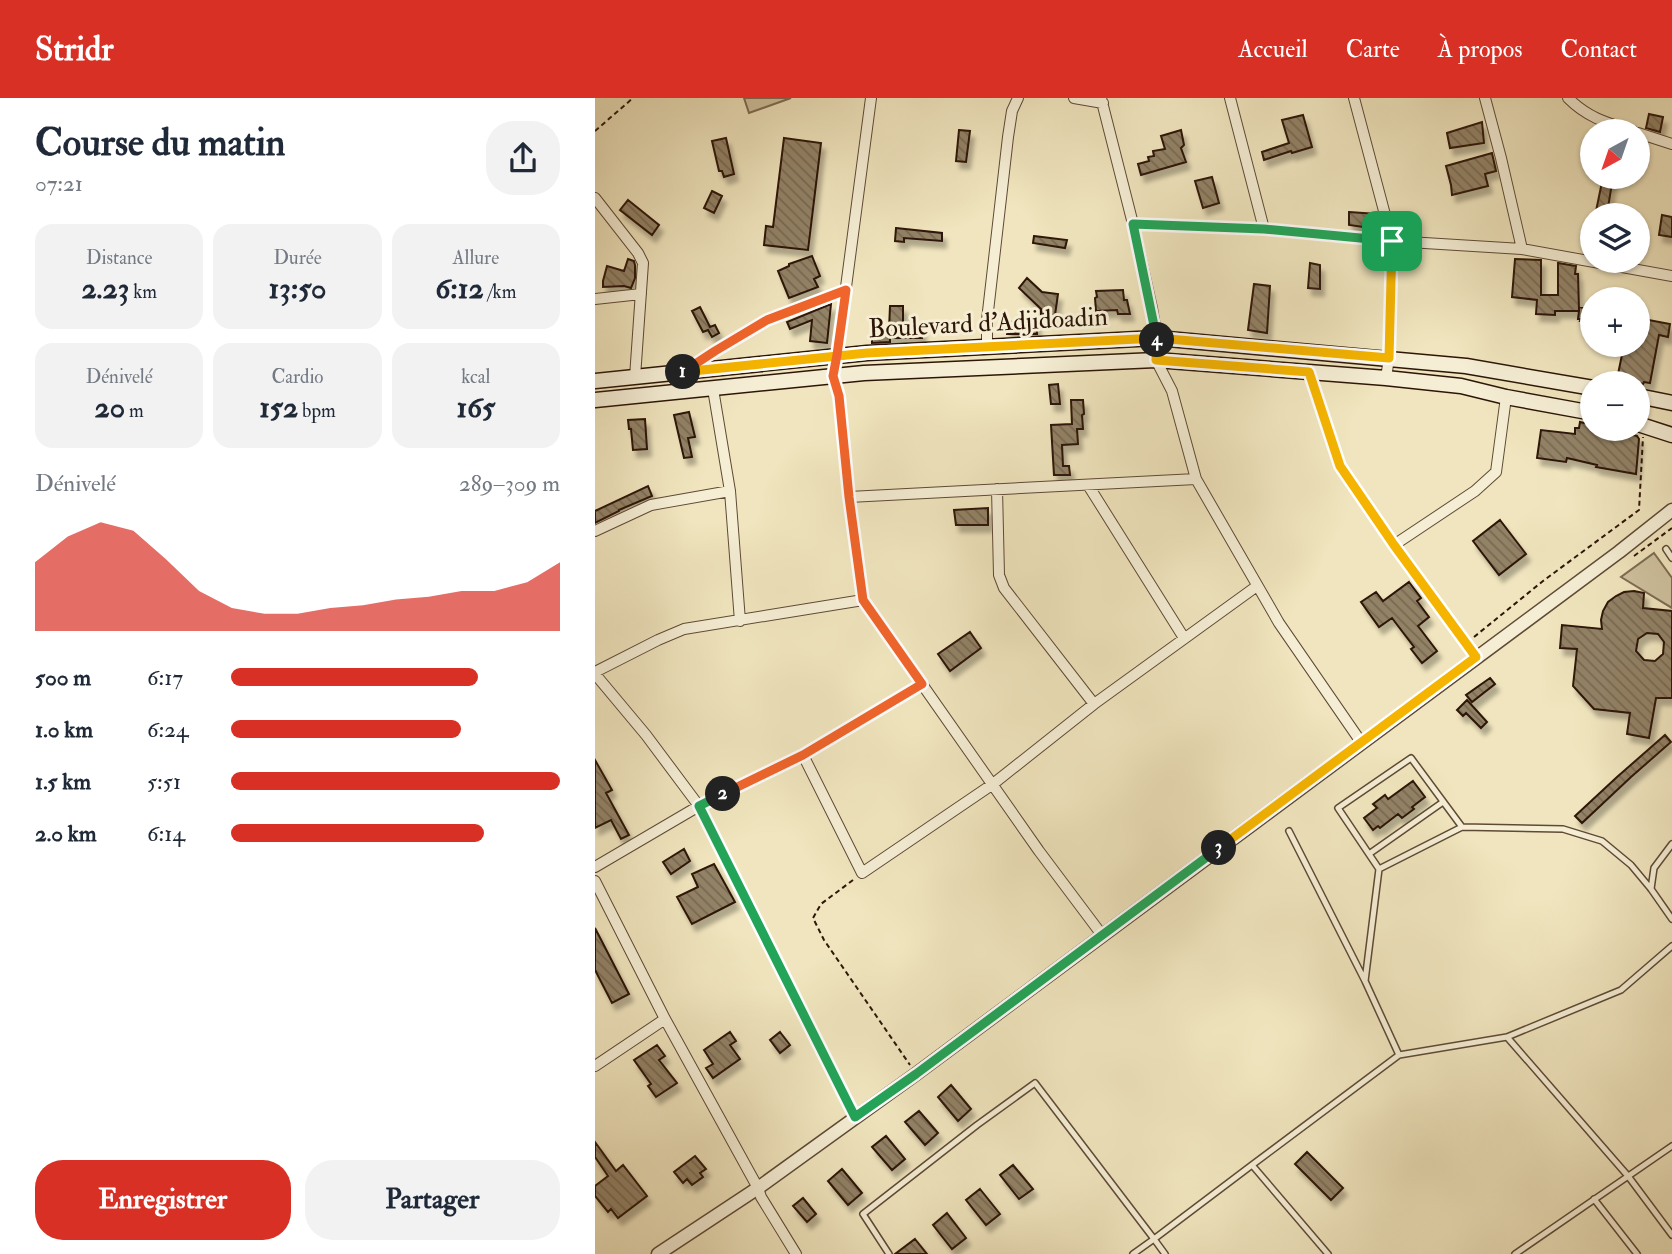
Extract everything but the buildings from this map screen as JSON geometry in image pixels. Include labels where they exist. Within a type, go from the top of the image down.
[{"type":"main road","name":"Boulevard d'Adjidoadin","points":[[595,381],[837,355],[1157,338],[1467,366],[1580,386]]},
{"type":"main road","name":"Boulevard d'Adjidoadin","points":[[595,400],[878,372],[1156,360],[1461,386],[1580,411]]},
{"type":"main road","points":[[1650,398],[1672,401]]},
{"type":"main road","points":[[1650,428],[1672,435]]},
{"type":"street","points":[[871,98],[833,376],[839,396],[863,600],[1039,851],[1103,934]]},
{"type":"street","points":[[987,348],[986,320],[1008,137],[1012,111],[1018,98]]},
{"type":"street","points":[[1074,98],[1102,101],[1133,224],[1157,338],[1156,360],[1171,391],[1196,479],[1279,624],[1361,743]]},
{"type":"street","points":[[1230,98],[1264,229]]},
{"type":"street","points":[[1354,98],[1392,241],[1389,358],[1386,378]]},
{"type":"street","points":[[1485,98],[1522,249]]},
{"type":"street","points":[[1568,98],[1595,119]]},
{"type":"street","points":[[1650,137],[1672,144]]},
{"type":"street","points":[[595,198],[643,263],[635,377]]},
{"type":"street","points":[[1133,224],[1264,229],[1522,249],[1672,276]]},
{"type":"street","points":[[682,372],[767,320],[846,290]]},
{"type":"street","points":[[595,299],[641,294]]},
{"type":"street","points":[[1309,372],[1340,466],[1476,657]]},
{"type":"street","points":[[713,389],[730,491],[740,621]]},
{"type":"street","points":[[1394,545],[1475,491],[1496,472],[1506,397]]},
{"type":"street","points":[[849,497],[1196,479]]},
{"type":"street","points":[[1088,485],[1184,638]]},
{"type":"street","points":[[997,489],[999,575],[1004,588],[1094,704]]},
{"type":"street","points":[[595,531],[651,505],[730,491]]},
{"type":"street","points":[[658,1254],[758,1188],[916,1074],[1672,510]]},
{"type":"street","points":[[803,755],[862,873],[993,784],[1094,704],[1257,586]]},
{"type":"street","points":[[855,1117],[699,806],[646,734],[595,673],[684,629],[863,600]]},
{"type":"street","points":[[595,867],[699,806],[803,755],[922,684]]},
{"type":"street","points":[[595,881],[664,1019],[761,1196],[796,1254]]},
{"type":"street","points":[[595,1066],[664,1019]]},
{"type":"lane","points":[[1666,549],[1672,558]]},
{"type":"lane","points":[[1365,981],[1379,869],[1338,808],[1411,758],[1462,827]]},
{"type":"lane","points":[[1369,854],[1443,802]]},
{"type":"lane","points":[[1379,869],[1462,827],[1563,829],[1602,841],[1630,865],[1672,919]]},
{"type":"lane","points":[[1289,831],[1399,1055]]},
{"type":"lane","points":[[1651,889],[1654,868],[1672,845]]},
{"type":"lane","points":[[1133,1254],[1399,1055],[1507,1037],[1621,990],[1672,946]]},
{"type":"lane","points":[[1507,1037],[1628,1176],[1672,1234]]},
{"type":"lane","points":[[889,1254],[863,1214],[1035,1083],[1165,1254]]},
{"type":"lane","points":[[1515,1254],[1672,1146]]},
{"type":"lane","points":[[1252,1165],[1328,1254]]},
{"type":"lane","points":[[1594,1199],[1637,1254]]},
{"type":"path","points":[[595,131],[633,98]]},
{"type":"path","points":[[1466,643],[1543,581],[1639,510],[1641,441]]},
{"type":"path","points":[[862,873],[821,904],[813,918],[824,940],[916,1074]]},
{"type":"shaded area","points":[[744,98],[791,98],[749,113]]},
{"type":"shaded area","points":[[1654,553],[1672,578],[1672,608],[1621,577]]},
{"type":"route","points":[[1392,241],[1264,229],[1133,224],[1157,338],[1156,360],[1309,372],[1340,466],[1476,657],[855,1117],[699,806],[803,755],[922,684],[863,600],[839,396],[833,376],[837,355],[846,290],[767,320],[682,372],[837,355],[1157,338],[1389,358],[1392,241]]}]
